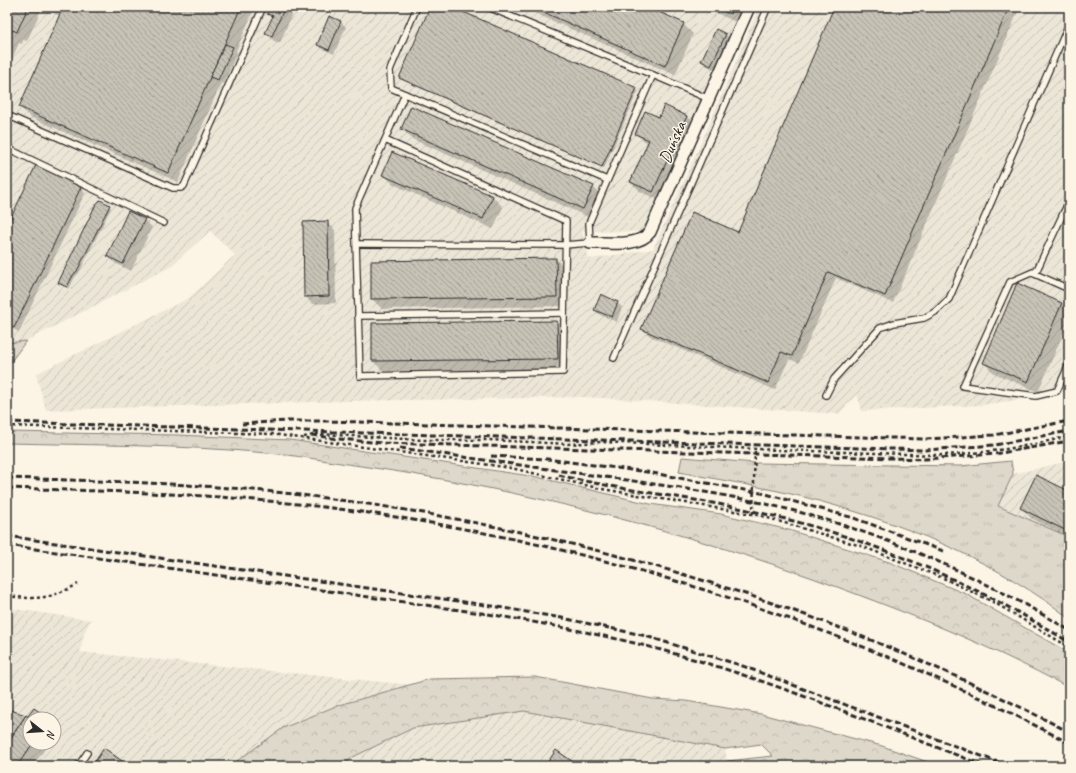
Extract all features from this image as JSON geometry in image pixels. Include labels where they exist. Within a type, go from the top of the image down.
[{"type":"street","name":"Duńska","points":[[590,242],[635,242],[646,238],[650,232],[749,7]]},
{"type":"lane","points":[[7,115],[173,188],[181,188],[184,186],[263,7]]},
{"type":"lane","points":[[417,7],[390,70],[391,88],[607,180]]},
{"type":"lane","points":[[488,7],[709,99]]},
{"type":"lane","points":[[614,358],[768,7]]},
{"type":"lane","points":[[826,395],[834,379],[880,328],[894,323],[924,318],[935,312],[949,299],[1069,24]]},
{"type":"lane","points":[[357,244],[564,245],[590,242],[589,223],[653,75]]},
{"type":"lane","points":[[385,140],[566,220],[564,245],[563,372],[360,376],[355,208],[404,94]]},
{"type":"lane","points":[[7,148],[164,223]]},
{"type":"lane","points":[[1035,274],[1069,201]]},
{"type":"lane","points":[[1069,289],[1033,272],[1010,282],[963,386],[1036,396],[1057,391],[1069,364]]},
{"type":"lane","points":[[358,316],[564,313]]},
{"type":"lane","points":[[78,766],[87,753]]},
{"type":"path","points":[[7,426],[272,434],[511,468],[602,489],[753,514],[829,535],[895,558],[929,572],[995,603],[1069,648]]},
{"type":"path","points":[[301,438],[318,434],[423,440],[490,440],[568,444],[601,442],[755,449],[954,455],[1030,446],[1069,436]]},
{"type":"path","points":[[753,514],[755,449]]},
{"type":"path","points":[[7,596],[36,599],[59,594],[78,584]]},
{"type":"shaded area","points":[[7,7],[742,7],[644,232],[582,231],[589,259],[653,249],[704,136],[759,7],[1069,7],[1069,390],[1049,395],[982,405],[862,411],[857,394],[839,414],[586,397],[345,401],[46,410],[36,374],[189,298],[235,255],[210,231],[170,267],[26,341],[7,343]]},
{"type":"shaded area","points":[[1069,461],[1069,537],[998,506],[1013,474]]},
{"type":"shaded area","points":[[7,608],[91,620],[85,631],[80,652],[412,685],[336,706],[283,728],[230,766],[7,766]]},
{"type":"shaded area","points":[[524,711],[725,749],[727,761],[758,766],[342,766],[353,757],[413,728],[460,716]]},
{"type":"green space","points":[[26,341],[7,367],[7,343]]},
{"type":"green space","points":[[7,432],[178,435],[290,440],[537,477],[650,504],[721,514],[789,530],[889,562],[966,594],[1069,653],[1069,688],[1006,656],[909,614],[810,577],[698,541],[528,496],[412,474],[289,455],[235,450],[170,447],[7,443]]},
{"type":"green space","points":[[682,457],[755,463],[960,466],[1011,461],[1013,474],[998,506],[1069,537],[1069,618],[1015,581],[957,550],[927,537],[865,515],[795,495],[679,472]]},
{"type":"green space","points":[[535,677],[653,699],[686,701],[761,714],[882,746],[939,766],[758,766],[727,761],[773,756],[761,744],[725,749],[524,711],[413,728],[353,757],[342,766],[230,766],[283,728],[336,706],[430,679]]},
{"type":"building","points":[[7,7],[28,7],[17,32],[13,30],[7,38]]},
{"type":"building","points":[[63,7],[241,7],[168,173],[19,107]]},
{"type":"building","points":[[270,7],[285,7],[272,36],[265,33],[273,16],[267,14]]},
{"type":"building","points":[[430,7],[452,7],[637,88],[602,167],[399,78]]},
{"type":"building","points":[[532,7],[648,7],[684,23],[665,66]]},
{"type":"building","points":[[713,7],[733,7],[730,14]]},
{"type":"building","points":[[834,7],[1009,7],[885,296],[828,272],[792,356],[781,352],[768,383],[641,329],[692,212],[738,232]]},
{"type":"building","points":[[329,16],[341,21],[329,50],[317,45]]},
{"type":"building","points":[[716,29],[726,34],[711,66],[701,61]]},
{"type":"building","points":[[225,44],[233,47],[218,80],[210,77]]},
{"type":"building","points":[[664,105],[687,116],[653,192],[630,182],[649,140],[635,134],[645,111],[659,117]]},
{"type":"building","points":[[411,106],[594,186],[583,209],[401,129]]},
{"type":"building","points":[[392,152],[493,196],[483,219],[382,175]]},
{"type":"building","points":[[36,165],[81,187],[14,328],[7,324],[7,226]]},
{"type":"building","points":[[100,200],[110,205],[77,271],[73,275],[67,287],[58,283],[95,206]]},
{"type":"building","points":[[128,211],[145,219],[123,264],[107,256]]},
{"type":"building","points":[[328,221],[329,296],[304,297],[303,222]]},
{"type":"building","points":[[1069,245],[1069,257],[1065,255]]},
{"type":"building","points":[[556,258],[557,297],[371,299],[371,261]]},
{"type":"building","points":[[1017,283],[1062,303],[1028,382],[983,363]]},
{"type":"building","points":[[601,294],[618,302],[612,317],[594,310]]},
{"type":"building","points":[[557,321],[558,359],[372,361],[372,323]]},
{"type":"building","points":[[1036,475],[1069,491],[1069,532],[1020,508]]},
{"type":"building","points":[[7,709],[22,714],[22,721],[7,744]]},
{"type":"building","points":[[22,721],[22,751],[27,751],[17,766],[7,766],[7,744]]},
{"type":"building","points":[[104,748],[129,766],[92,766]]},
{"type":"building","points":[[556,750],[579,766],[545,766]]},
{"type":"railway","points":[[242,424],[286,421],[327,421],[926,439],[994,435],[1069,421]]},
{"type":"railway","points":[[7,422],[925,450],[995,445],[1069,431]]},
{"type":"railway","points":[[312,435],[384,443],[925,459],[995,454],[1069,441]]},
{"type":"railway","points":[[400,448],[692,490],[745,499],[823,519],[855,529],[919,553],[1010,596],[1069,630]]},
{"type":"railway","points":[[491,456],[547,459],[647,472],[766,494],[854,518],[946,552]]},
{"type":"railway","points":[[559,475],[609,486],[736,507],[802,523],[842,535],[881,549],[958,582],[996,600],[1069,642]]},
{"type":"railway","points":[[7,478],[111,481],[284,493],[386,507],[488,525],[588,548],[688,576],[786,608],[882,645],[976,686],[1069,732]]},
{"type":"railway","points":[[7,488],[177,494],[278,502],[381,515],[483,533],[585,556],[685,584],[784,617],[881,654],[976,696],[1069,743]]},
{"type":"railway","points":[[7,536],[492,606],[562,618],[642,635],[740,665],[1008,766]]},
{"type":"railway","points":[[7,545],[488,614],[604,636],[685,657],[772,685],[858,716],[985,766]]}]
